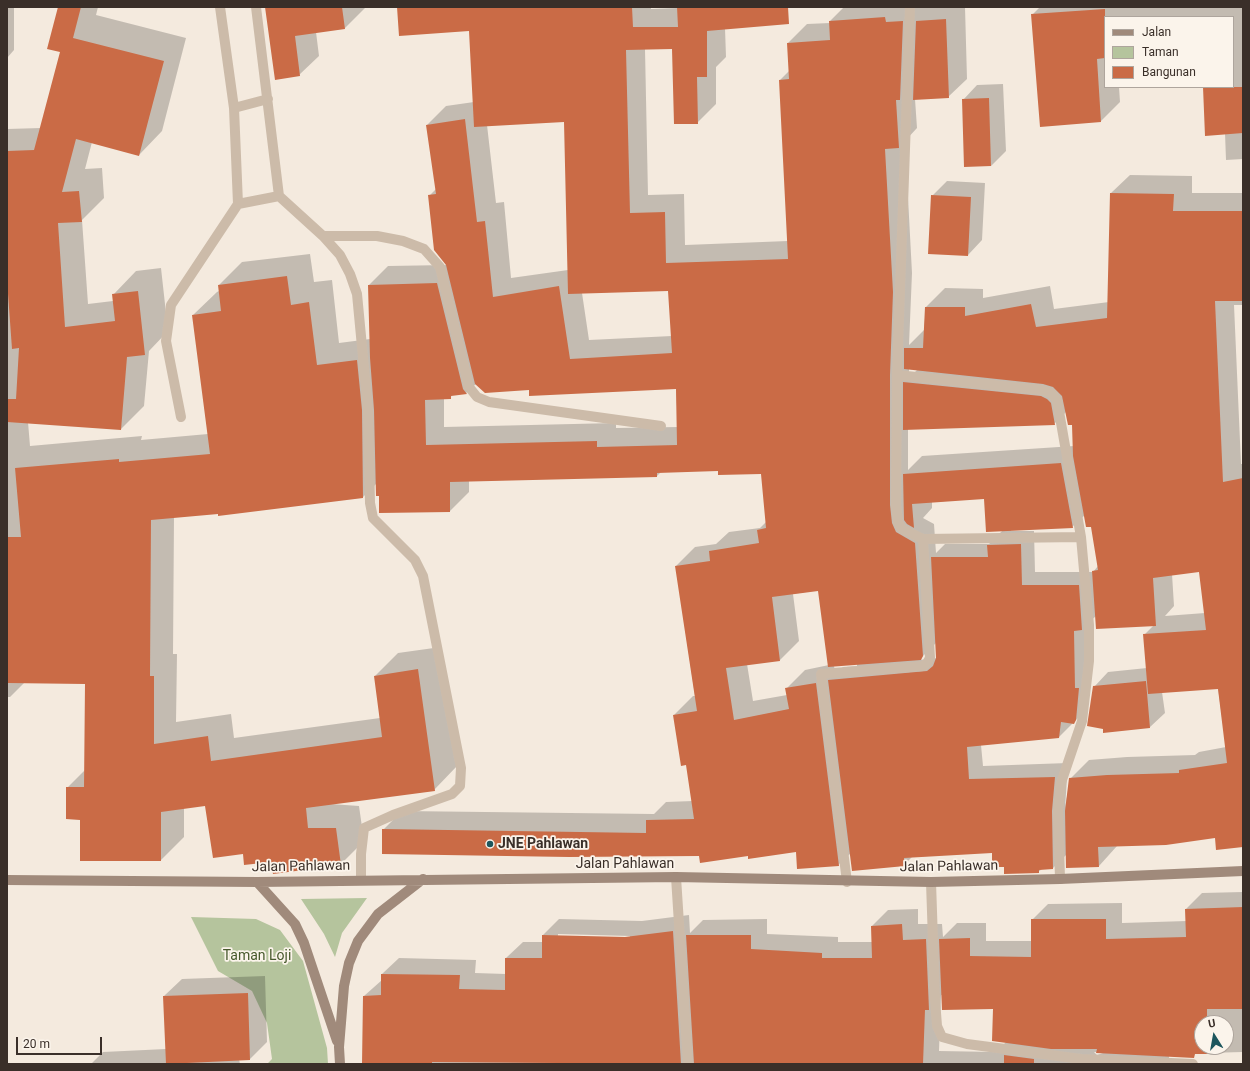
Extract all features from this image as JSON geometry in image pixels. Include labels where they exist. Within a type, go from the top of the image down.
[{"type":"main road","name":"Jalan Pahlawan","points":[[7,880],[257,882],[676,877],[847,882],[931,882],[1060,879],[1243,871]]},
{"type":"main road","points":[[338,1047],[344,986],[349,963],[358,941],[378,914],[423,879]]},
{"type":"main road","points":[[257,882],[295,924],[304,943],[338,1047],[340,1064]]},
{"type":"street","points":[[181,417],[166,341],[171,305],[238,204],[234,108],[220,7]]},
{"type":"street","points":[[256,7],[279,196],[340,255],[350,274],[357,294],[368,410],[370,503],[373,518],[414,560],[423,576],[461,768],[460,786],[452,794],[393,815],[364,828],[361,854],[361,880]]},
{"type":"street","points":[[910,7],[897,375],[896,506],[898,522],[902,529],[923,539],[1081,536]]},
{"type":"street","points":[[234,108],[268,99]]},
{"type":"street","points":[[238,204],[279,196]]},
{"type":"street","points":[[322,236],[377,236],[404,241],[424,248],[440,267],[469,387],[477,397],[489,402],[661,426]]},
{"type":"street","points":[[897,375],[1042,390],[1051,393],[1057,400],[1081,536],[1089,625],[1089,662],[1082,721],[1061,783],[1058,812],[1060,879]]},
{"type":"street","points":[[847,882],[821,674],[922,666],[927,663],[930,658],[923,539]]},
{"type":"street","points":[[676,877],[688,1064]]},
{"type":"street","points":[[931,882],[935,1000],[937,1026],[942,1037],[967,1044],[1082,1061],[1193,1064]]},
{"type":"green space","points":[[367,898],[342,933],[335,957],[324,934],[301,899]]},
{"type":"green space","name":"Taman Loji","points":[[191,917],[256,919],[280,930],[303,961],[327,1048],[328,1064],[267,1064],[272,1059],[267,1023],[252,991],[218,971]]},
{"type":"building","points":[[58,7],[81,7],[73,38],[164,61],[139,156],[76,139],[62,192],[79,191],[82,222],[58,223],[65,327],[115,321],[112,294],[138,291],[145,355],[127,357],[121,430],[7,422],[7,399],[16,399],[19,348],[12,349],[7,280],[7,151],[34,150],[60,52],[47,49]]},
{"type":"building","points":[[265,7],[342,7],[345,29],[295,36],[300,76],[275,80]]},
{"type":"building","points":[[397,7],[632,7],[633,27],[678,27],[677,7],[788,7],[789,24],[707,31],[707,77],[697,77],[698,124],[674,124],[672,49],[626,50],[630,213],[665,212],[666,263],[788,259],[779,80],[789,79],[787,43],[830,40],[829,21],[885,17],[886,22],[903,21],[900,100],[896,100],[899,148],[885,149],[893,292],[890,375],[890,505],[892,523],[896,532],[915,543],[923,656],[921,660],[828,667],[818,591],[772,597],[780,661],[726,668],[734,720],[789,709],[785,688],[816,683],[839,866],[797,869],[796,852],[748,859],[748,856],[700,863],[699,856],[569,857],[382,854],[382,829],[646,833],[646,820],[694,819],[686,765],[681,766],[673,715],[697,711],[675,566],[710,561],[709,551],[759,543],[757,530],[766,528],[761,474],[718,475],[718,471],[657,473],[657,477],[450,482],[450,512],[379,513],[379,496],[376,496],[374,410],[370,358],[368,285],[437,283],[463,389],[467,394],[451,396],[451,399],[425,400],[426,445],[597,441],[597,447],[677,445],[676,389],[529,396],[529,390],[485,393],[475,384],[446,265],[434,250],[428,195],[436,194],[426,125],[465,119],[477,222],[485,221],[493,297],[559,286],[570,359],[672,353],[668,291],[568,294],[564,122],[474,127],[469,31],[399,36]]},
{"type":"building","points":[[1105,9],[1104,58],[1097,59],[1101,122],[1040,127],[1031,14]]},
{"type":"building","points":[[946,19],[949,98],[913,100],[916,21]]},
{"type":"building","points":[[1243,87],[1243,133],[1205,136],[1203,88]]},
{"type":"building","points":[[989,98],[991,166],[964,167],[962,99]]},
{"type":"building","points":[[1110,193],[1174,194],[1173,211],[1243,211],[1243,301],[1215,301],[1223,482],[1243,478],[1243,847],[1216,850],[1215,838],[1166,845],[1098,847],[1099,867],[1066,868],[1065,811],[1069,778],[1107,775],[1179,773],[1179,770],[1227,763],[1218,689],[1148,694],[1143,634],[1206,630],[1199,572],[1153,578],[1156,626],[1096,629],[1092,571],[1098,570],[1091,527],[1086,527],[1073,456],[1072,425],[1068,425],[1062,396],[1053,387],[1043,384],[904,369],[904,348],[923,348],[925,307],[965,307],[965,316],[1031,304],[1036,327],[1107,318]]},
{"type":"building","points":[[931,195],[971,197],[968,256],[928,254]]},
{"type":"building","points":[[287,276],[291,305],[309,302],[317,365],[357,360],[362,410],[363,498],[218,516],[218,514],[151,520],[150,676],[154,676],[154,744],[208,736],[211,761],[382,737],[374,676],[418,669],[435,791],[306,808],[308,828],[336,828],[341,865],[273,874],[271,862],[244,865],[243,854],[213,858],[205,806],[161,812],[161,861],[80,861],[80,820],[66,819],[66,787],[84,787],[85,684],[7,683],[8,537],[21,537],[15,468],[119,459],[119,462],[210,454],[192,315],[221,311],[218,285]]},
{"type":"building","points":[[903,382],[1041,396],[1051,403],[1055,425],[903,430]]},
{"type":"building","points":[[1061,463],[1073,528],[986,532],[984,499],[912,504],[914,528],[907,524],[904,520],[903,474]]},
{"type":"building","points":[[1021,544],[1022,585],[1079,585],[1082,630],[1074,631],[1075,688],[1079,688],[1076,720],[1074,724],[1061,722],[1059,738],[967,747],[969,779],[1055,777],[1052,811],[1053,869],[1039,870],[1039,873],[1004,874],[1004,867],[992,867],[992,853],[904,858],[905,866],[852,871],[828,680],[927,671],[933,666],[936,658],[931,557],[988,557],[987,545]]},
{"type":"building","points":[[1146,681],[1150,728],[1103,733],[1103,729],[1087,726],[1093,686]]},
{"type":"building","points":[[1243,907],[1243,1009],[1207,1009],[1207,1015],[1194,1015],[1194,1058],[1096,1053],[1097,1049],[1051,1049],[992,1041],[993,1009],[942,1010],[939,939],[970,938],[970,956],[1031,957],[1031,919],[1106,919],[1106,939],[1186,937],[1185,909]]},
{"type":"building","points":[[902,924],[903,940],[926,939],[929,1010],[925,1010],[923,1064],[694,1064],[686,935],[751,935],[751,949],[822,953],[822,958],[872,958],[871,926]]},
{"type":"building","points":[[673,931],[681,1064],[432,1062],[432,1064],[362,1064],[363,996],[381,995],[381,974],[460,975],[459,989],[505,990],[505,958],[542,958],[542,935],[625,937]]},
{"type":"building","points":[[248,993],[250,1060],[166,1064],[163,996]]},
{"type":"building","points":[[1004,1055],[1034,1059],[1034,1064],[1004,1064]]},
{"type":"place","name":"JNE Pahlawan","points":[[490,844]]}]
